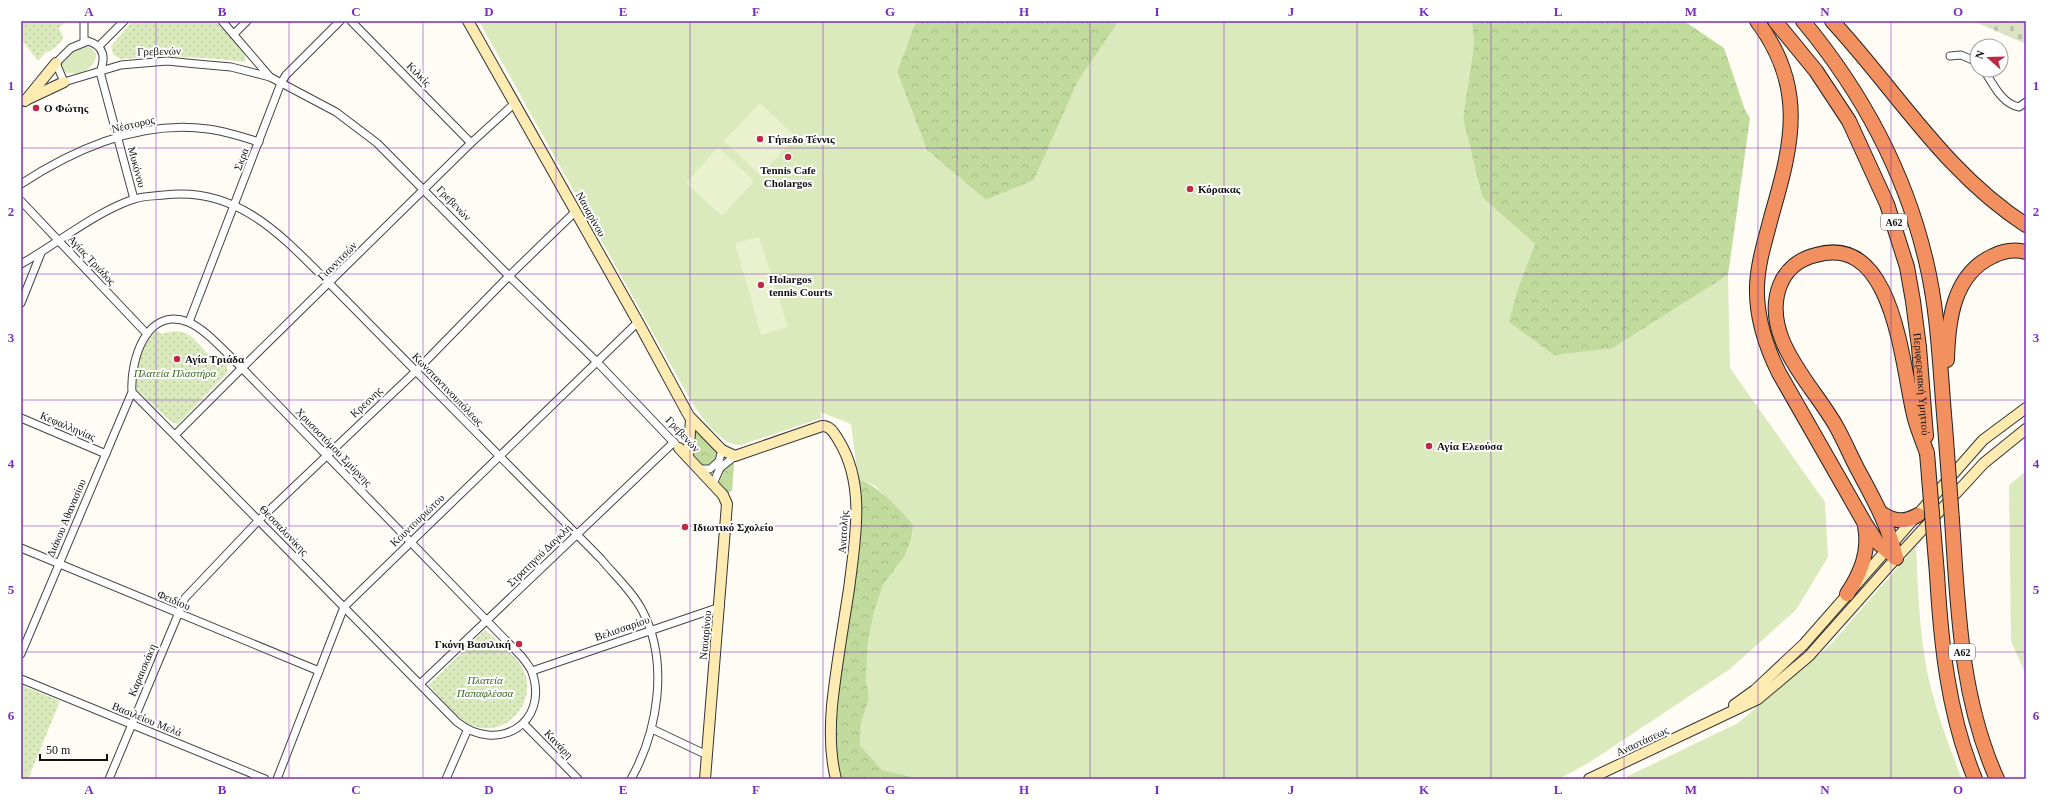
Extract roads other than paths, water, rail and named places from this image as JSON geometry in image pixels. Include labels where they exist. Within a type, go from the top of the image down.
[{"type":"highway","points":[[1757,21],[1766,34],[1783,70],[1791,108],[1789,151],[1760,262],[1757,285],[1761,329],[1767,350],[1779,373],[1872,536],[1891,551]]},
{"type":"highway","name":"Περιφερειακή Υμηττού","points":[[1776,21],[1816,71],[1849,121],[1888,204],[1907,267],[1919,348],[1939,612],[1948,691],[1969,764],[1975,779]]},
{"type":"highway","name":"Περιφερειακή Υμηττού","points":[[1802,21],[1826,51],[1861,101],[1877,129],[1905,192],[1926,262],[1940,352],[1960,627],[1967,685],[1982,741],[1997,779]]},
{"type":"highway","points":[[1832,21],[1852,43],[1935,145],[1984,194],[2026,225]]},
{"type":"highway","points":[[1945,426],[1949,328],[1957,295],[1972,270],[1983,260],[2010,250],[2026,252]]},
{"type":"highway","points":[[1891,551],[1880,512],[1836,426],[1784,345],[1780,332],[1776,304],[1777,293],[1789,270],[1798,263],[1822,253],[1839,254],[1857,261],[1873,276],[1883,291],[1895,320],[1915,420],[1927,453]]},
{"type":"highway","points":[[1880,512],[1895,520],[1907,520],[1918,515]]},
{"type":"highway","points":[[1847,594],[1855,581],[1865,555],[1866,541],[1864,522]]},
{"type":"street","points":[[84,21],[84,41]]},
{"type":"street","points":[[99,46],[124,21]]},
{"type":"street","points":[[222,21],[270,77]]},
{"type":"street","points":[[234,34],[247,21]]},
{"type":"street","name":"Σκρα","points":[[189,322],[235,206],[258,142],[286,75],[340,21]]},
{"type":"street","name":"Κιλκίς","points":[[351,21],[471,143]]},
{"type":"street","name":"Ναυαρίνου","points":[[468,21],[576,211],[691,420],[722,450],[735,456]]},
{"type":"street","points":[[84,41],[92,42],[99,46],[104,58],[100,72],[64,82],[23,102],[56,63],[71,48],[84,41]]},
{"type":"street","points":[[1950,56],[1961,55],[1969,58]]},
{"type":"street","name":"Γρεβενών","points":[[100,72],[121,65],[167,61],[232,67],[270,77],[336,112],[377,143],[597,362],[723,495]]},
{"type":"street","points":[[56,63],[64,82]]},
{"type":"street","name":"Μυκόνου","points":[[100,72],[134,199]]},
{"type":"street","points":[[1989,78],[2005,101],[2012,106],[2019,107],[2026,102]]},
{"type":"street","name":"Γιαννιτσών","points":[[176,435],[471,143],[514,103]]},
{"type":"street","name":"Νέστορος","points":[[21,184],[44,169],[85,148],[148,130],[175,127],[208,129],[258,142]]},
{"type":"street","name":"Κωνσταντινουπόλεως","points":[[21,264],[104,214],[134,199],[190,194],[226,201],[262,220],[286,240],[576,535],[626,588],[642,611],[651,630],[657,668],[657,688],[652,729],[642,760],[631,779]]},
{"type":"street","name":"Αγίας Τριάδος","points":[[21,201],[147,334]]},
{"type":"street","name":"Κρεσνης","points":[[178,614],[185,598],[259,520],[416,371],[509,276],[576,211]]},
{"type":"street","points":[[21,303],[41,252]]},
{"type":"street","points":[[132,392],[134,362],[147,334],[160,323],[169,320],[189,322]]},
{"type":"street","name":"Χρυσοστόμου Σμύρνης","points":[[189,322],[201,330],[242,368],[411,541],[486,622],[522,657],[532,671]]},
{"type":"street","name":"Κουντουριώτου","points":[[277,779],[344,608],[498,456],[638,322]]},
{"type":"street","name":"Θεσσαλονίκης","points":[[132,392],[420,684]]},
{"type":"street","name":"Διάκου Αθανασίου","points":[[21,654],[132,392]]},
{"type":"street","points":[[1706,725],[1758,699],[1809,656],[1918,515],[1983,440],[2026,408]]},
{"type":"street","name":"Κεφαλληνίας","points":[[21,418],[106,454]]},
{"type":"street","points":[[688,457],[691,420]]},
{"type":"street","name":"Ανατολής","points":[[713,484],[720,468],[735,456],[822,426],[828,426],[842,447],[854,481],[857,516],[854,559],[832,708],[831,749],[836,779]]},
{"type":"street","points":[[1706,725],[1755,690],[1804,644],[1847,594],[1891,551],[1984,463],[2026,429]]},
{"type":"street","name":"Στρατηγού Δαγκλή","points":[[420,684],[576,535],[676,445]]},
{"type":"street","points":[[699,469],[710,469],[719,461],[722,450]]},
{"type":"street","name":"Ναυαρίνου","points":[[705,779],[720,607],[727,504],[723,495]]},
{"type":"street","name":"Φειδίου","points":[[21,548],[319,671]]},
{"type":"street","name":"Βελισσαρίου","points":[[532,671],[720,607]]},
{"type":"street","name":"Καραισκάκη","points":[[109,779],[178,614]]},
{"type":"street","points":[[420,684],[467,731],[476,734],[500,736],[512,732],[524,724],[530,714],[534,699],[535,685],[532,671]]},
{"type":"street","name":"Βασιλείου Μελά","points":[[21,679],[265,779]]},
{"type":"street","name":"Κανάρη","points":[[524,724],[578,779]]},
{"type":"street","name":"Αναστάσεως","points":[[1589,779],[1706,725]]},
{"type":"street","points":[[652,729],[707,755]]},
{"type":"street","points":[[446,779],[467,731]]},
{"type":"place","name":"Ο Φώτης","points":[[36,108]]},
{"type":"place","name":"Γήπεδο Τέννις","points":[[760,139]]},
{"type":"place","name":"Tennis Cafe Cholargos","points":[[788,157]]},
{"type":"place","name":"Κόρακας","points":[[1190,189]]},
{"type":"place","name":"Holargos tennis Courts","points":[[761,285]]},
{"type":"place","name":"Αγία Τριάδα","points":[[177,359]]},
{"type":"place","name":"Αγία Ελεούσα","points":[[1429,446]]},
{"type":"place","name":"Ιδιωτικό Σχολείο","points":[[685,527]]},
{"type":"place","name":"Γκόνη Βασιλική","points":[[519,644]]},
{"type":"park label","name":"Πλατεία Πλαστήρα","points":[[175,373]]},
{"type":"park label","name":"Πλατεία Παπαφλέσσα","points":[[485,686]]}]
